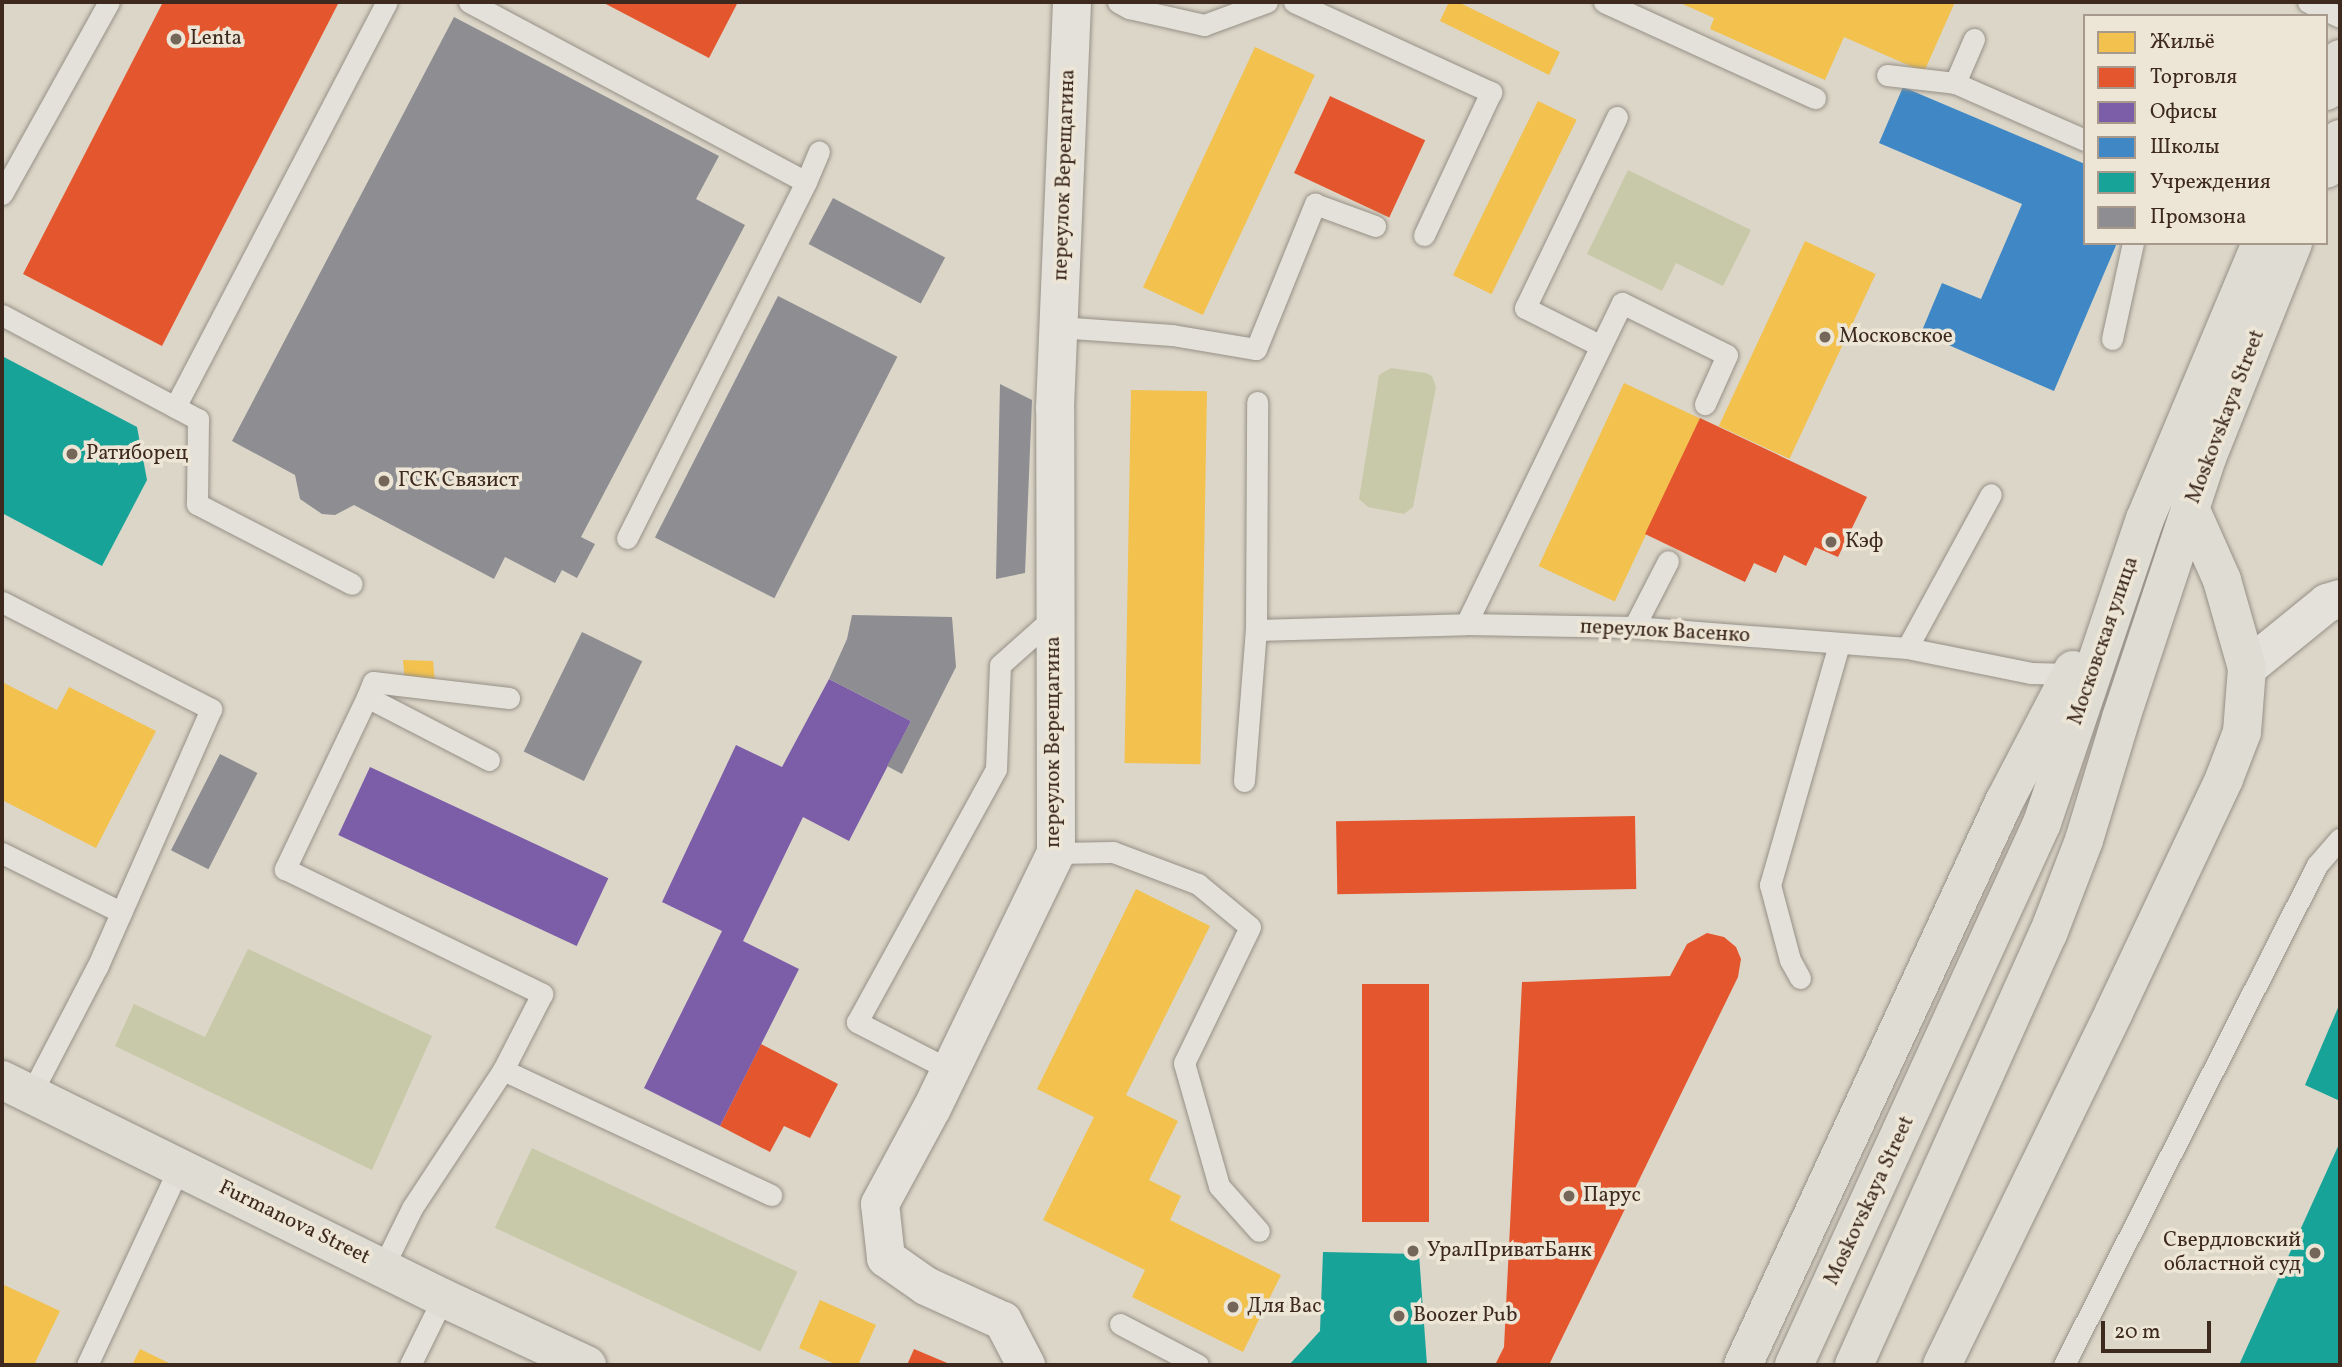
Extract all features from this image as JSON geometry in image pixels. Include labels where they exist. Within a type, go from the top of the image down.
[{"type":"main road","points":[[2328,86],[2340,59]]},
{"type":"main road","points":[[2328,165],[2340,139]]},
{"type":"main road","name":"Московская улица","points":[[1946,1038],[2042,822],[2145,519],[2260,245]]},
{"type":"main road","name":"Moskovskaya Street","points":[[2190,508],[2292,245]]},
{"type":"main road","points":[[1942,1365],[2224,779],[2242,732],[2247,668],[2222,580],[2190,508]]},
{"type":"main road","name":"Московская улица","points":[[1854,1365],[1995,1057],[2048,934],[2084,840],[2190,508]]},
{"type":"main road","points":[[1743,1365],[2004,802],[2071,674],[2145,519]]},
{"type":"main road","name":"Moskovskaya Street","points":[[1794,1365],[1946,1038]]},
{"type":"main road","name":"Furmanova Street","points":[[16,1087],[383,1266],[443,1298],[587,1365]]},
{"type":"street","name":"переулок Верещагина","points":[[1026,1365],[1003,1321],[926,1286],[886,1258],[880,1204],[950,1070],[1056,853],[1055,408],[1072,2]]},
{"type":"street","points":[[2247,668],[2328,603],[2340,600]]},
{"type":"lane","points":[[2,194],[109,2]]},
{"type":"lane","points":[[175,407],[387,2]]},
{"type":"lane","points":[[469,2],[806,182]]},
{"type":"lane","points":[[1118,2],[1129,8],[1204,25],[1267,2]]},
{"type":"lane","points":[[1294,2],[1491,92],[1424,235]]},
{"type":"lane","points":[[1604,2],[1759,61],[1815,98]]},
{"type":"lane","points":[[2308,2],[2340,17]]},
{"type":"lane","points":[[1955,83],[1974,38]]},
{"type":"lane","points":[[1887,75],[1955,83],[2083,139]]},
{"type":"lane","points":[[1601,346],[1525,308],[1617,117]]},
{"type":"lane","points":[[627,538],[819,152]]},
{"type":"lane","points":[[1058,327],[1172,335],[1256,349],[1315,204],[1375,226]]},
{"type":"lane","points":[[2112,339],[2133,245]]},
{"type":"lane","points":[[1466,624],[1622,303],[1727,355],[1705,404]]},
{"type":"lane","points":[[2,314],[198,419],[197,504],[352,584]]},
{"type":"lane","points":[[1244,781],[1256,630],[1257,402]]},
{"type":"lane","points":[[1908,648],[1991,494]]},
{"type":"lane","points":[[1634,627],[1668,561]]},
{"type":"lane","points":[[2,602],[211,709],[97,967],[16,1087]]},
{"type":"lane","points":[[950,1070],[857,1022],[996,769],[1000,665],[1055,616]]},
{"type":"lane","name":"переулок Васенко","points":[[1256,630],[1466,624],[1634,627],[1908,648],[2031,673],[2071,674]]},
{"type":"lane","points":[[1800,978],[1790,960],[1770,886],[1839,644]]},
{"type":"lane","points":[[383,1266],[412,1208],[503,1070],[542,994],[285,869],[373,682],[509,698]]},
{"type":"lane","points":[[367,697],[489,760]]},
{"type":"lane","points":[[2064,1365],[2317,865],[2340,839]]},
{"type":"lane","points":[[1056,853],[1113,852],[1198,884],[1250,927],[1184,1063],[1219,1186],[1259,1231]]},
{"type":"lane","points":[[2,853],[121,912]]},
{"type":"lane","points":[[503,1070],[771,1195]]},
{"type":"lane","points":[[87,1365],[179,1168]]},
{"type":"lane","points":[[410,1365],[443,1298]]},
{"type":"lane","points":[[1120,1324],[1198,1365]]},
{"type":"green space","points":[[1628,170],[1751,230],[1723,286],[1676,263],[1662,291],[1587,254]]},
{"type":"green space","points":[[1391,368],[1426,373],[1432,376],[1436,387],[1413,507],[1404,514],[1368,507],[1359,499],[1379,375]]},
{"type":"green space","points":[[248,949],[432,1036],[372,1170],[115,1046],[134,1004],[205,1037]]},
{"type":"green space","points":[[532,1148],[798,1272],[760,1352],[495,1228]]},
{"type":"building: Жильё","points":[[1449,2],[1458,2],[1560,52],[1549,75],[1440,21]]},
{"type":"building: Жильё","points":[[1678,2],[1955,2],[1924,72],[1844,37],[1825,80],[1710,29],[1714,18]]},
{"type":"building: Жильё","points":[[1255,47],[1315,75],[1203,315],[1143,287]]},
{"type":"building: Жильё","points":[[1538,101],[1577,120],[1492,294],[1453,275]]},
{"type":"building: Жильё","points":[[1805,241],[1876,274],[1789,459],[1719,426]]},
{"type":"building: Жильё","points":[[1624,383],[1700,418],[1615,602],[1539,566]]},
{"type":"building: Жильё","points":[[1131,390],[1207,391],[1200,764],[1124,763]]},
{"type":"building: Жильё","points":[[403,660],[433,661],[435,682],[405,682]]},
{"type":"building: Жильё","points":[[2,682],[57,710],[69,687],[156,731],[96,848],[2,800]]},
{"type":"building: Жильё","points":[[1136,889],[1210,926],[1126,1095],[1178,1121],[1149,1180],[1181,1196],[1170,1220],[1281,1275],[1243,1352],[1132,1297],[1145,1270],[1043,1220],[1094,1117],[1037,1089]]},
{"type":"building: Жильё","points":[[2,1284],[60,1311],[34,1365],[2,1365]]},
{"type":"building: Жильё","points":[[820,1300],[876,1325],[858,1365],[837,1365],[799,1348]]},
{"type":"building: Жильё","points":[[140,1349],[173,1365],[132,1365]]},
{"type":"building: Торговля","points":[[163,2],[339,2],[162,346],[23,274]]},
{"type":"building: Торговля","points":[[602,2],[738,2],[709,58]]},
{"type":"building: Торговля","points":[[1330,96],[1425,140],[1389,217],[1294,173]]},
{"type":"building: Торговля","points":[[1700,418],[1867,497],[1838,557],[1815,547],[1806,566],[1784,555],[1776,573],[1754,563],[1745,582],[1645,534]]},
{"type":"building: Торговля","points":[[1635,816],[1636,889],[1337,894],[1336,821]]},
{"type":"building: Торговля","points":[[1707,933],[1724,937],[1736,947],[1741,959],[1738,977],[1549,1365],[1495,1365],[1504,1347],[1522,982],[1670,976],[1687,944]]},
{"type":"building: Торговля","points":[[1362,984],[1429,984],[1429,1222],[1362,1222]]},
{"type":"building: Торговля","points":[[761,1044],[838,1084],[810,1138],[784,1126],[770,1152],[720,1126]]},
{"type":"building: Торговля","points":[[914,1349],[952,1365],[907,1365]]},
{"type":"building: Офисы","points":[[829,679],[911,721],[849,841],[803,817],[743,941],[799,969],[720,1126],[644,1088],[722,931],[662,902],[736,745],[782,767]]},
{"type":"building: Офисы","points":[[370,767],[608,878],[577,946],[338,835]]},
{"type":"building: Школы","points":[[1903,87],[2083,163],[2083,245],[2116,245],[2054,391],[1921,333],[1942,283],[1981,299],[2022,204],[1879,143]]},
{"type":"building: Учреждения","name":"Ратиборец","points":[[2,356],[137,427],[147,480],[102,566],[2,513]]},
{"type":"building: Учреждения","points":[[2340,1003],[2340,1101],[2305,1085]]},
{"type":"building: Учреждения","name":"Свердловский областной суд","points":[[2340,1142],[2340,1365],[2239,1365]]},
{"type":"building: Учреждения","points":[[1323,1252],[1419,1254],[1427,1365],[1289,1365],[1320,1331]]},
{"type":"building: Промзона","points":[[454,17],[719,156],[696,199],[745,225],[581,537],[595,544],[577,578],[562,570],[555,583],[505,557],[494,579],[354,505],[335,515],[322,514],[300,499],[295,475],[232,441]]},
{"type":"building: Промзона","points":[[833,198],[945,258],[921,304],[809,244]]},
{"type":"building: Промзона","points":[[778,296],[897,357],[774,598],[655,537]]},
{"type":"building: Промзона","points":[[1000,384],[1032,400],[1025,573],[996,579]]},
{"type":"building: Промзона","points":[[852,615],[952,617],[956,667],[902,774],[887,766],[911,721],[829,679],[847,639]]},
{"type":"building: Промзона","points":[[582,632],[642,661],[584,781],[524,752]]},
{"type":"building: Промзона","points":[[220,754],[257,773],[208,869],[171,850]]},
{"type":"place","name":"Lenta","points":[[176,39]]},
{"type":"place","name":"Московское","points":[[1825,337]]},
{"type":"place","name":"Ратиборец","points":[[72,454]]},
{"type":"place","name":"ГСК Связист","points":[[384,481]]},
{"type":"place","name":"Кэф","points":[[1831,542]]},
{"type":"place","name":"Парус","points":[[1569,1196]]},
{"type":"place","name":"УралПриватБанк","points":[[1413,1251]]},
{"type":"place","name":"Свердловский областной суд","points":[[2315,1253]]},
{"type":"place","name":"Для Вас","points":[[1233,1307]]},
{"type":"place","name":"Boozer Pub","points":[[1399,1316]]}]
